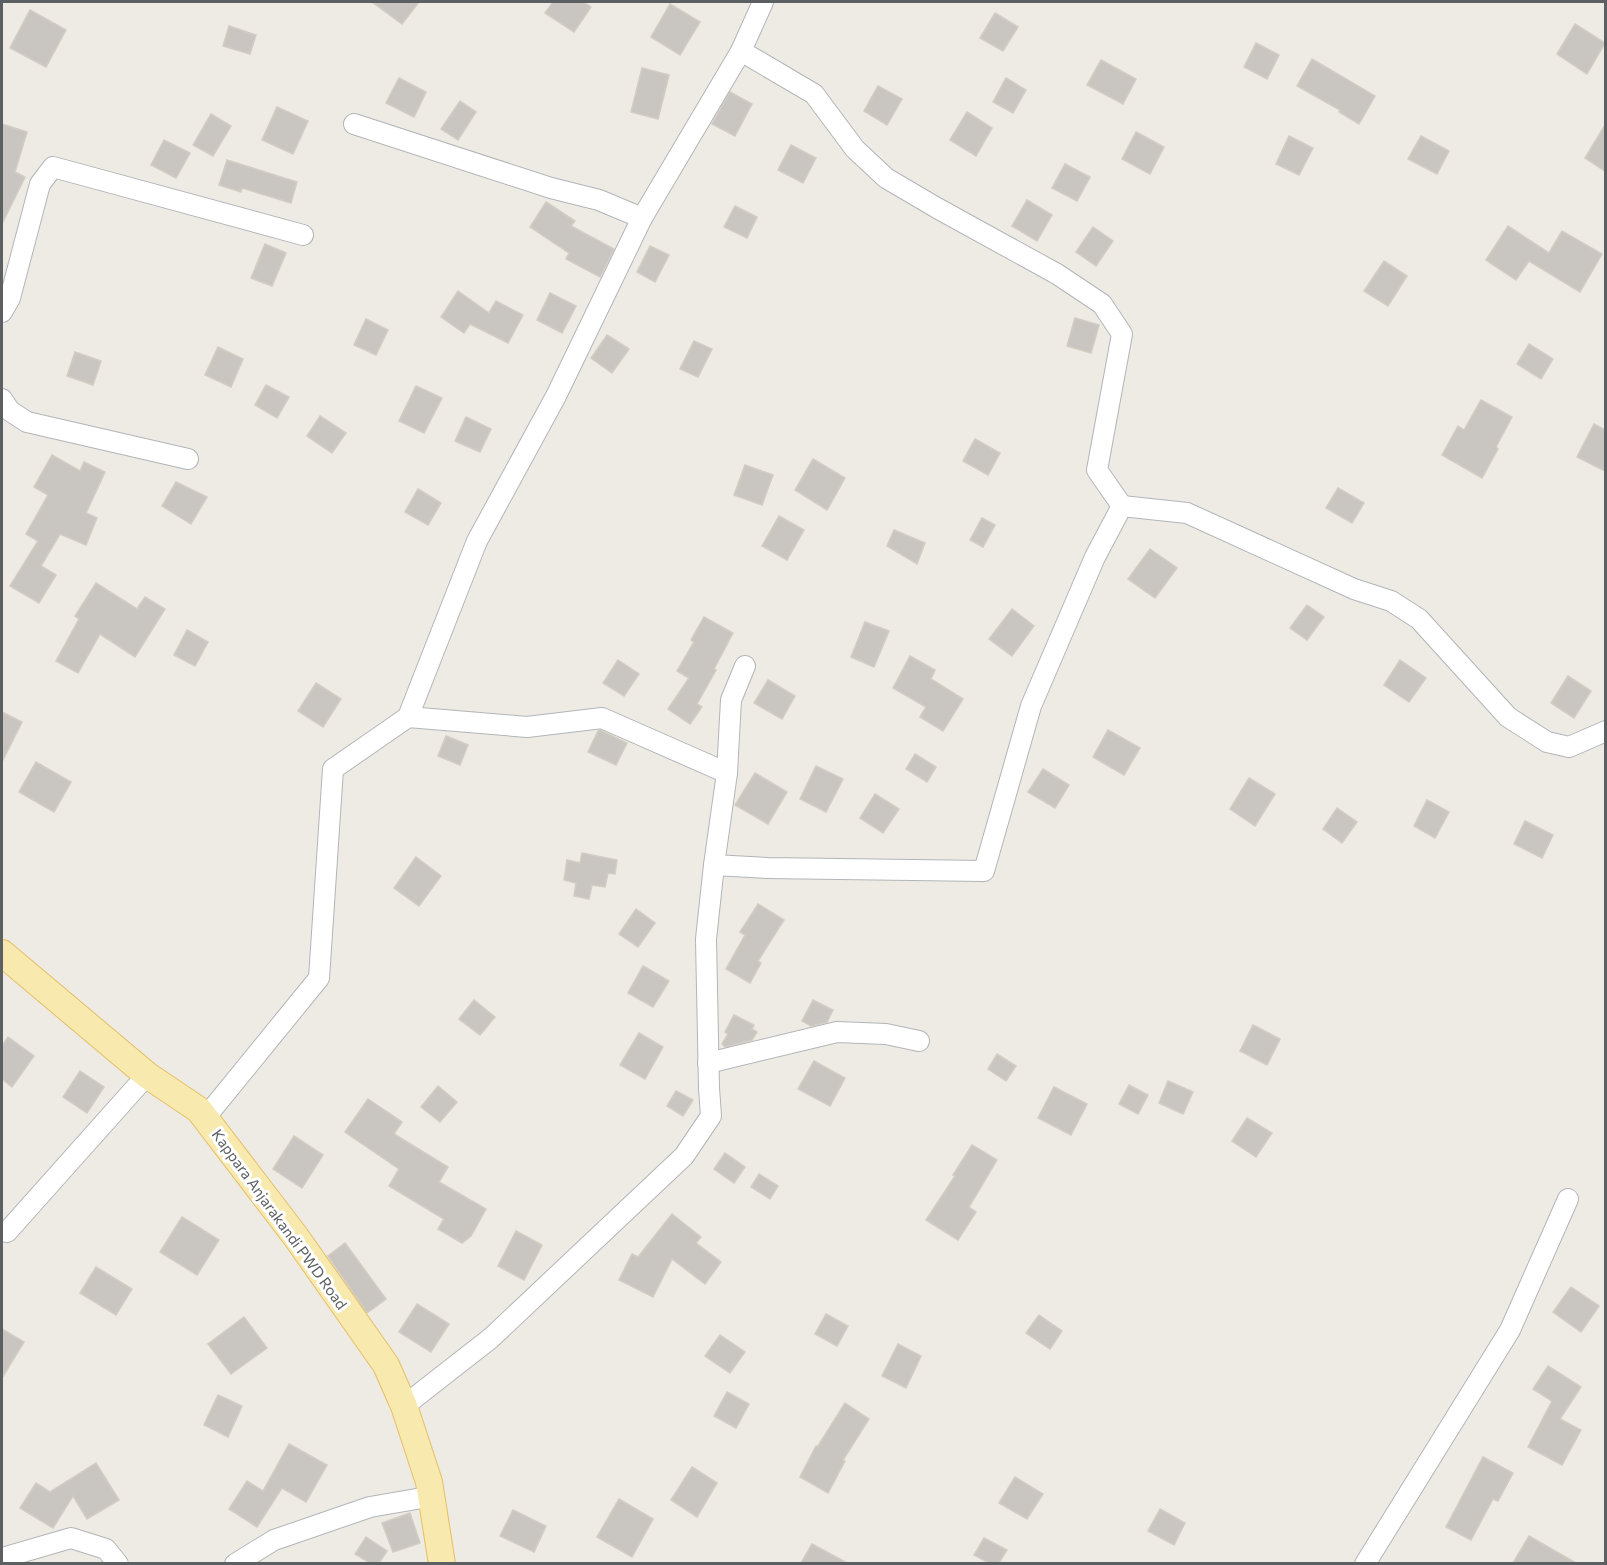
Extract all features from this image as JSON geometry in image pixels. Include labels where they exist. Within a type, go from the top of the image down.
[{"type":"main road","name":"Kappara Anjarakandi PWD Road","points":[[2,953],[147,1075],[199,1110],[296,1237],[386,1365],[404,1406],[430,1493],[442,1563]]},
{"type":"street","points":[[205,1118],[319,978],[333,769],[408,717],[477,541],[556,396],[642,218],[741,51],[763,2]]},
{"type":"street","points":[[741,51],[814,94],[855,149],[886,178],[1057,274],[1102,304],[1122,333],[1097,470],[1122,506],[1188,513],[1354,589],[1391,601],[1419,619],[1508,717],[1547,742],[1569,747],[1605,731]]},
{"type":"street","points":[[354,124],[551,188],[599,200],[642,218]]},
{"type":"street","points":[[2,312],[10,298],[40,184],[53,166],[303,235]]},
{"type":"street","points":[[2,399],[10,411],[27,422],[188,459]]},
{"type":"street","points":[[714,865],[767,868],[984,871],[1031,706],[1095,557],[1122,506]]},
{"type":"street","points":[[404,1406],[491,1338],[684,1156],[711,1116],[706,939],[727,773],[731,700],[745,666]]},
{"type":"street","points":[[408,717],[527,728],[602,718],[727,773]]},
{"type":"street","points":[[708,1063],[837,1032],[886,1034],[919,1041]]},
{"type":"street","points":[[7,1232],[147,1075]]},
{"type":"street","points":[[1365,1563],[1510,1330],[1568,1199]]},
{"type":"street","points":[[235,1563],[274,1540],[370,1507],[422,1498],[430,1493]]},
{"type":"street","points":[[2,1558],[70,1538],[106,1549],[118,1563]]},
{"type":"building","points":[[372,2],[419,2],[402,24]]},
{"type":"building","points":[[553,2],[583,2],[591,7],[574,32],[545,13]]},
{"type":"building","points":[[670,4],[700,22],[680,55],[651,37]]},
{"type":"building","points":[[30,10],[66,30],[46,67],[10,48]]},
{"type":"building","points":[[995,13],[1018,27],[1003,51],[980,38]]},
{"type":"building","points":[[1575,24],[1605,43],[1587,74],[1557,54]]},
{"type":"building","points":[[229,26],[256,35],[250,54],[223,46]]},
{"type":"building","points":[[1256,43],[1279,55],[1267,79],[1244,67]]},
{"type":"building","points":[[1312,59],[1375,96],[1359,124],[1339,112],[1340,110],[1297,86]]},
{"type":"building","points":[[1101,60],[1136,79],[1123,104],[1087,85]]},
{"type":"building","points":[[642,68],[669,75],[658,119],[631,112]]},
{"type":"building","points":[[399,78],[426,92],[414,117],[386,103]]},
{"type":"building","points":[[1006,78],[1026,90],[1013,113],[993,102]]},
{"type":"building","points":[[878,86],[902,99],[887,125],[864,111]]},
{"type":"building","points":[[730,92],[752,104],[735,136],[712,124]]},
{"type":"building","points":[[460,101],[476,112],[458,140],[441,129]]},
{"type":"building","points":[[277,107],[308,121],[293,154],[262,140]]},
{"type":"building","points":[[967,112],[992,128],[976,156],[950,140]]},
{"type":"building","points":[[211,114],[231,126],[213,156],[193,145]]},
{"type":"building","points":[[2,124],[27,132],[15,172],[25,177],[2,224]]},
{"type":"building","points":[[1605,125],[1605,171],[1585,158]]},
{"type":"building","points":[[1136,132],[1164,147],[1150,174],[1122,159]]},
{"type":"building","points":[[1289,136],[1313,148],[1299,175],[1276,164]]},
{"type":"building","points":[[1421,136],[1449,151],[1437,174],[1408,159]]},
{"type":"building","points":[[164,140],[190,153],[176,178],[151,165]]},
{"type":"building","points":[[791,145],[816,158],[803,183],[778,170]]},
{"type":"building","points":[[227,160],[297,182],[291,203],[242,188],[241,192],[219,185]]},
{"type":"building","points":[[1065,164],[1090,177],[1077,201],[1052,188]]},
{"type":"building","points":[[1027,200],[1052,215],[1037,241],[1012,226]]},
{"type":"building","points":[[546,202],[575,221],[571,226],[614,249],[600,277],[566,259],[569,253],[530,227]]},
{"type":"building","points":[[735,206],[757,217],[747,238],[724,227]]},
{"type":"building","points":[[1508,226],[1549,253],[1562,231],[1602,254],[1580,292],[1529,261],[1516,280],[1486,260]]},
{"type":"building","points":[[1093,227],[1113,241],[1096,266],[1076,252]]},
{"type":"building","points":[[265,244],[286,253],[272,286],[251,278]]},
{"type":"building","points":[[650,246],[669,255],[655,282],[637,272]]},
{"type":"building","points":[[1384,261],[1407,276],[1388,306],[1364,291]]},
{"type":"building","points":[[458,291],[489,313],[496,301],[523,315],[508,343],[470,324],[464,333],[441,317]]},
{"type":"building","points":[[550,293],[576,306],[562,333],[537,320]]},
{"type":"building","points":[[1075,318],[1099,325],[1091,353],[1067,346]]},
{"type":"building","points":[[366,319],[388,330],[376,355],[354,345]]},
{"type":"building","points":[[607,335],[629,349],[612,373],[591,358]]},
{"type":"building","points":[[694,341],[712,349],[698,377],[680,369]]},
{"type":"building","points":[[1529,344],[1553,359],[1541,379],[1517,364]]},
{"type":"building","points":[[218,347],[243,359],[231,387],[205,375]]},
{"type":"building","points":[[75,352],[101,361],[93,385],[67,376]]},
{"type":"building","points":[[266,385],[289,397],[277,418],[255,405]]},
{"type":"building","points":[[416,386],[442,398],[424,433],[399,421]]},
{"type":"building","points":[[1481,400],[1512,417],[1482,478],[1442,455],[1458,426],[1464,430]]},
{"type":"building","points":[[320,416],[346,433],[332,453],[307,436]]},
{"type":"building","points":[[466,417],[491,429],[480,452],[455,441]]},
{"type":"building","points":[[1594,424],[1605,430],[1605,471],[1577,457]]},
{"type":"building","points":[[975,439],[1000,453],[988,475],[963,461]]},
{"type":"building","points":[[52,455],[80,471],[84,462],[105,472],[86,513],[97,518],[86,545],[60,534],[41,566],[56,575],[39,603],[10,586],[38,541],[26,534],[48,495],[34,487]]},
{"type":"building","points":[[813,459],[845,478],[827,510],[795,490]]},
{"type":"building","points":[[745,465],[773,475],[762,505],[734,495]]},
{"type":"building","points":[[176,482],[207,497],[191,524],[162,506]]},
{"type":"building","points":[[1338,488],[1364,503],[1352,523],[1326,508]]},
{"type":"building","points":[[418,489],[441,503],[428,525],[405,512]]},
{"type":"building","points":[[779,516],[804,530],[787,560],[762,546]]},
{"type":"building","points":[[982,518],[995,525],[983,547],[970,540]]},
{"type":"building","points":[[894,530],[925,543],[917,564],[887,546]]},
{"type":"building","points":[[1150,549],[1177,568],[1155,598],[1128,579]]},
{"type":"building","points":[[96,583],[137,609],[145,597],[165,609],[135,657],[100,634],[78,673],[56,661],[79,619],[75,616]]},
{"type":"building","points":[[1307,605],[1324,617],[1307,640],[1290,628]]},
{"type":"building","points":[[1012,609],[1034,626],[1012,656],[989,639]]},
{"type":"building","points":[[704,617],[733,633],[697,704],[702,707],[690,724],[668,709],[689,678],[677,671],[694,642],[691,640]]},
{"type":"building","points":[[865,622],[889,631],[874,667],[851,657]]},
{"type":"building","points":[[187,630],[208,642],[195,666],[174,655]]},
{"type":"building","points":[[910,656],[935,670],[931,679],[963,699],[943,731],[920,717],[926,707],[893,688]]},
{"type":"building","points":[[618,660],[639,674],[624,696],[603,683]]},
{"type":"building","points":[[1400,660],[1426,678],[1409,702],[1384,685]]},
{"type":"building","points":[[1568,676],[1591,691],[1574,718],[1551,703]]},
{"type":"building","points":[[768,680],[795,696],[782,719],[754,703]]},
{"type":"building","points":[[316,683],[341,699],[323,727],[298,711]]},
{"type":"building","points":[[2,712],[22,722],[2,762]]},
{"type":"building","points":[[600,730],[627,743],[616,765],[588,752]]},
{"type":"building","points":[[1108,730],[1140,748],[1124,775],[1093,757]]},
{"type":"building","points":[[446,736],[468,745],[460,765],[438,756]]},
{"type":"building","points":[[915,754],[936,767],[927,782],[906,769]]},
{"type":"building","points":[[36,762],[71,782],[54,812],[19,792]]},
{"type":"building","points":[[816,766],[843,779],[826,812],[800,799]]},
{"type":"building","points":[[1043,769],[1069,785],[1055,808],[1028,792]]},
{"type":"building","points":[[755,773],[787,792],[768,824],[735,805]]},
{"type":"building","points":[[1249,778],[1275,794],[1255,826],[1230,809]]},
{"type":"building","points":[[875,794],[899,809],[883,833],[860,818]]},
{"type":"building","points":[[1427,800],[1449,812],[1435,838],[1414,826]]},
{"type":"building","points":[[1337,808],[1357,822],[1342,843],[1323,829]]},
{"type":"building","points":[[1525,821],[1553,835],[1542,858],[1514,844]]},
{"type":"building","points":[[582,853],[617,860],[615,874],[608,873],[605,887],[592,885],[589,899],[574,896],[576,883],[564,880],[567,860],[580,863]]},
{"type":"building","points":[[416,857],[441,876],[419,906],[394,888]]},
{"type":"building","points":[[758,904],[784,920],[758,961],[761,963],[750,983],[726,969],[745,935],[740,932]]},
{"type":"building","points":[[636,909],[655,923],[638,947],[619,934]]},
{"type":"building","points":[[643,966],[669,981],[653,1007],[628,993]]},
{"type":"building","points":[[474,1000],[495,1017],[480,1035],[459,1019]]},
{"type":"building","points":[[813,1000],[833,1010],[827,1022],[811,1026],[802,1021]]},
{"type":"building","points":[[734,1015],[754,1025],[752,1029],[757,1032],[752,1040],[725,1047],[722,1044],[728,1034],[725,1032]]},
{"type":"building","points":[[1253,1025],[1280,1039],[1267,1065],[1240,1051]]},
{"type":"building","points":[[639,1033],[663,1047],[645,1079],[620,1065]]},
{"type":"building","points":[[8,1037],[34,1056],[12,1087],[2,1079],[2,1046]]},
{"type":"building","points":[[997,1054],[1016,1066],[1006,1081],[988,1069]]},
{"type":"building","points":[[814,1061],[845,1078],[830,1106],[798,1089]]},
{"type":"building","points":[[80,1071],[104,1087],[87,1113],[63,1097]]},
{"type":"building","points":[[1168,1081],[1193,1092],[1183,1114],[1159,1103]]},
{"type":"building","points":[[1129,1085],[1148,1095],[1138,1114],[1119,1104]]},
{"type":"building","points":[[438,1086],[457,1102],[440,1122],[421,1107]]},
{"type":"building","points":[[1054,1087],[1087,1104],[1071,1135],[1038,1118]]},
{"type":"building","points":[[676,1091],[693,1100],[683,1116],[667,1106]]},
{"type":"building","points":[[368,1099],[402,1122],[394,1134],[448,1167],[439,1182],[486,1209],[471,1236],[462,1243],[438,1229],[444,1219],[389,1186],[399,1169],[345,1132]]},
{"type":"building","points":[[1247,1118],[1272,1133],[1256,1157],[1232,1141]]},
{"type":"building","points":[[294,1136],[323,1155],[302,1188],[273,1169]]},
{"type":"building","points":[[972,1145],[997,1160],[969,1207],[976,1212],[958,1240],[926,1220]]},
{"type":"building","points":[[725,1153],[745,1167],[734,1183],[714,1169]]},
{"type":"building","points":[[759,1174],[778,1186],[770,1199],[751,1187]]},
{"type":"building","points":[[672,1214],[701,1237],[696,1243],[721,1262],[705,1284],[672,1259],[653,1297],[619,1280],[632,1254],[638,1257]]},
{"type":"building","points":[[182,1217],[219,1240],[197,1275],[160,1252]]},
{"type":"building","points":[[516,1231],[542,1245],[524,1280],[498,1266]]},
{"type":"building","points":[[345,1243],[386,1299],[367,1313],[328,1256]]},
{"type":"building","points":[[96,1267],[132,1289],[116,1315],[80,1293]]},
{"type":"building","points":[[1571,1287],[1599,1306],[1581,1332],[1553,1312]]},
{"type":"building","points":[[417,1304],[449,1324],[431,1352],[399,1332]]},
{"type":"building","points":[[826,1314],[848,1326],[837,1346],[815,1334]]},
{"type":"building","points":[[1039,1315],[1062,1331],[1050,1349],[1026,1333]]},
{"type":"building","points":[[244,1317],[267,1348],[231,1374],[208,1344]]},
{"type":"building","points":[[2,1329],[24,1342],[2,1378]]},
{"type":"building","points":[[720,1335],[745,1352],[730,1373],[705,1356]]},
{"type":"building","points":[[898,1344],[921,1356],[906,1388],[882,1376]]},
{"type":"building","points":[[1548,1366],[1581,1387],[1560,1419],[1581,1430],[1562,1465],[1528,1447],[1552,1401],[1533,1389]]},
{"type":"building","points":[[727,1392],[749,1404],[736,1428],[714,1416]]},
{"type":"building","points":[[218,1395],[242,1406],[228,1437],[204,1425]]},
{"type":"building","points":[[845,1403],[869,1419],[843,1460],[845,1461],[828,1493],[800,1477],[816,1446]]},
{"type":"building","points":[[289,1444],[327,1465],[306,1502],[282,1488],[257,1527],[229,1509],[247,1481],[263,1491]]},
{"type":"building","points":[[1483,1457],[1513,1473],[1498,1501],[1493,1499],[1471,1540],[1446,1527]]},
{"type":"building","points":[[96,1463],[119,1500],[87,1519],[73,1496],[53,1528],[20,1508],[36,1483],[50,1492]]},
{"type":"building","points":[[692,1467],[717,1483],[697,1517],[671,1500]]},
{"type":"building","points":[[1015,1477],[1043,1494],[1027,1519],[999,1503]]},
{"type":"building","points":[[619,1499],[653,1519],[632,1557],[597,1537]]},
{"type":"building","points":[[1160,1509],[1185,1523],[1174,1545],[1148,1531]]},
{"type":"building","points":[[513,1510],[546,1526],[534,1552],[500,1536]]},
{"type":"building","points":[[410,1513],[420,1543],[393,1552],[382,1523]]},
{"type":"building","points":[[1529,1536],[1576,1563],[1513,1563]]},
{"type":"building","points":[[366,1537],[387,1551],[379,1563],[370,1563],[355,1554]]},
{"type":"building","points":[[984,1538],[1007,1550],[999,1563],[989,1563],[974,1555]]},
{"type":"building","points":[[812,1544],[847,1563],[801,1563]]}]
